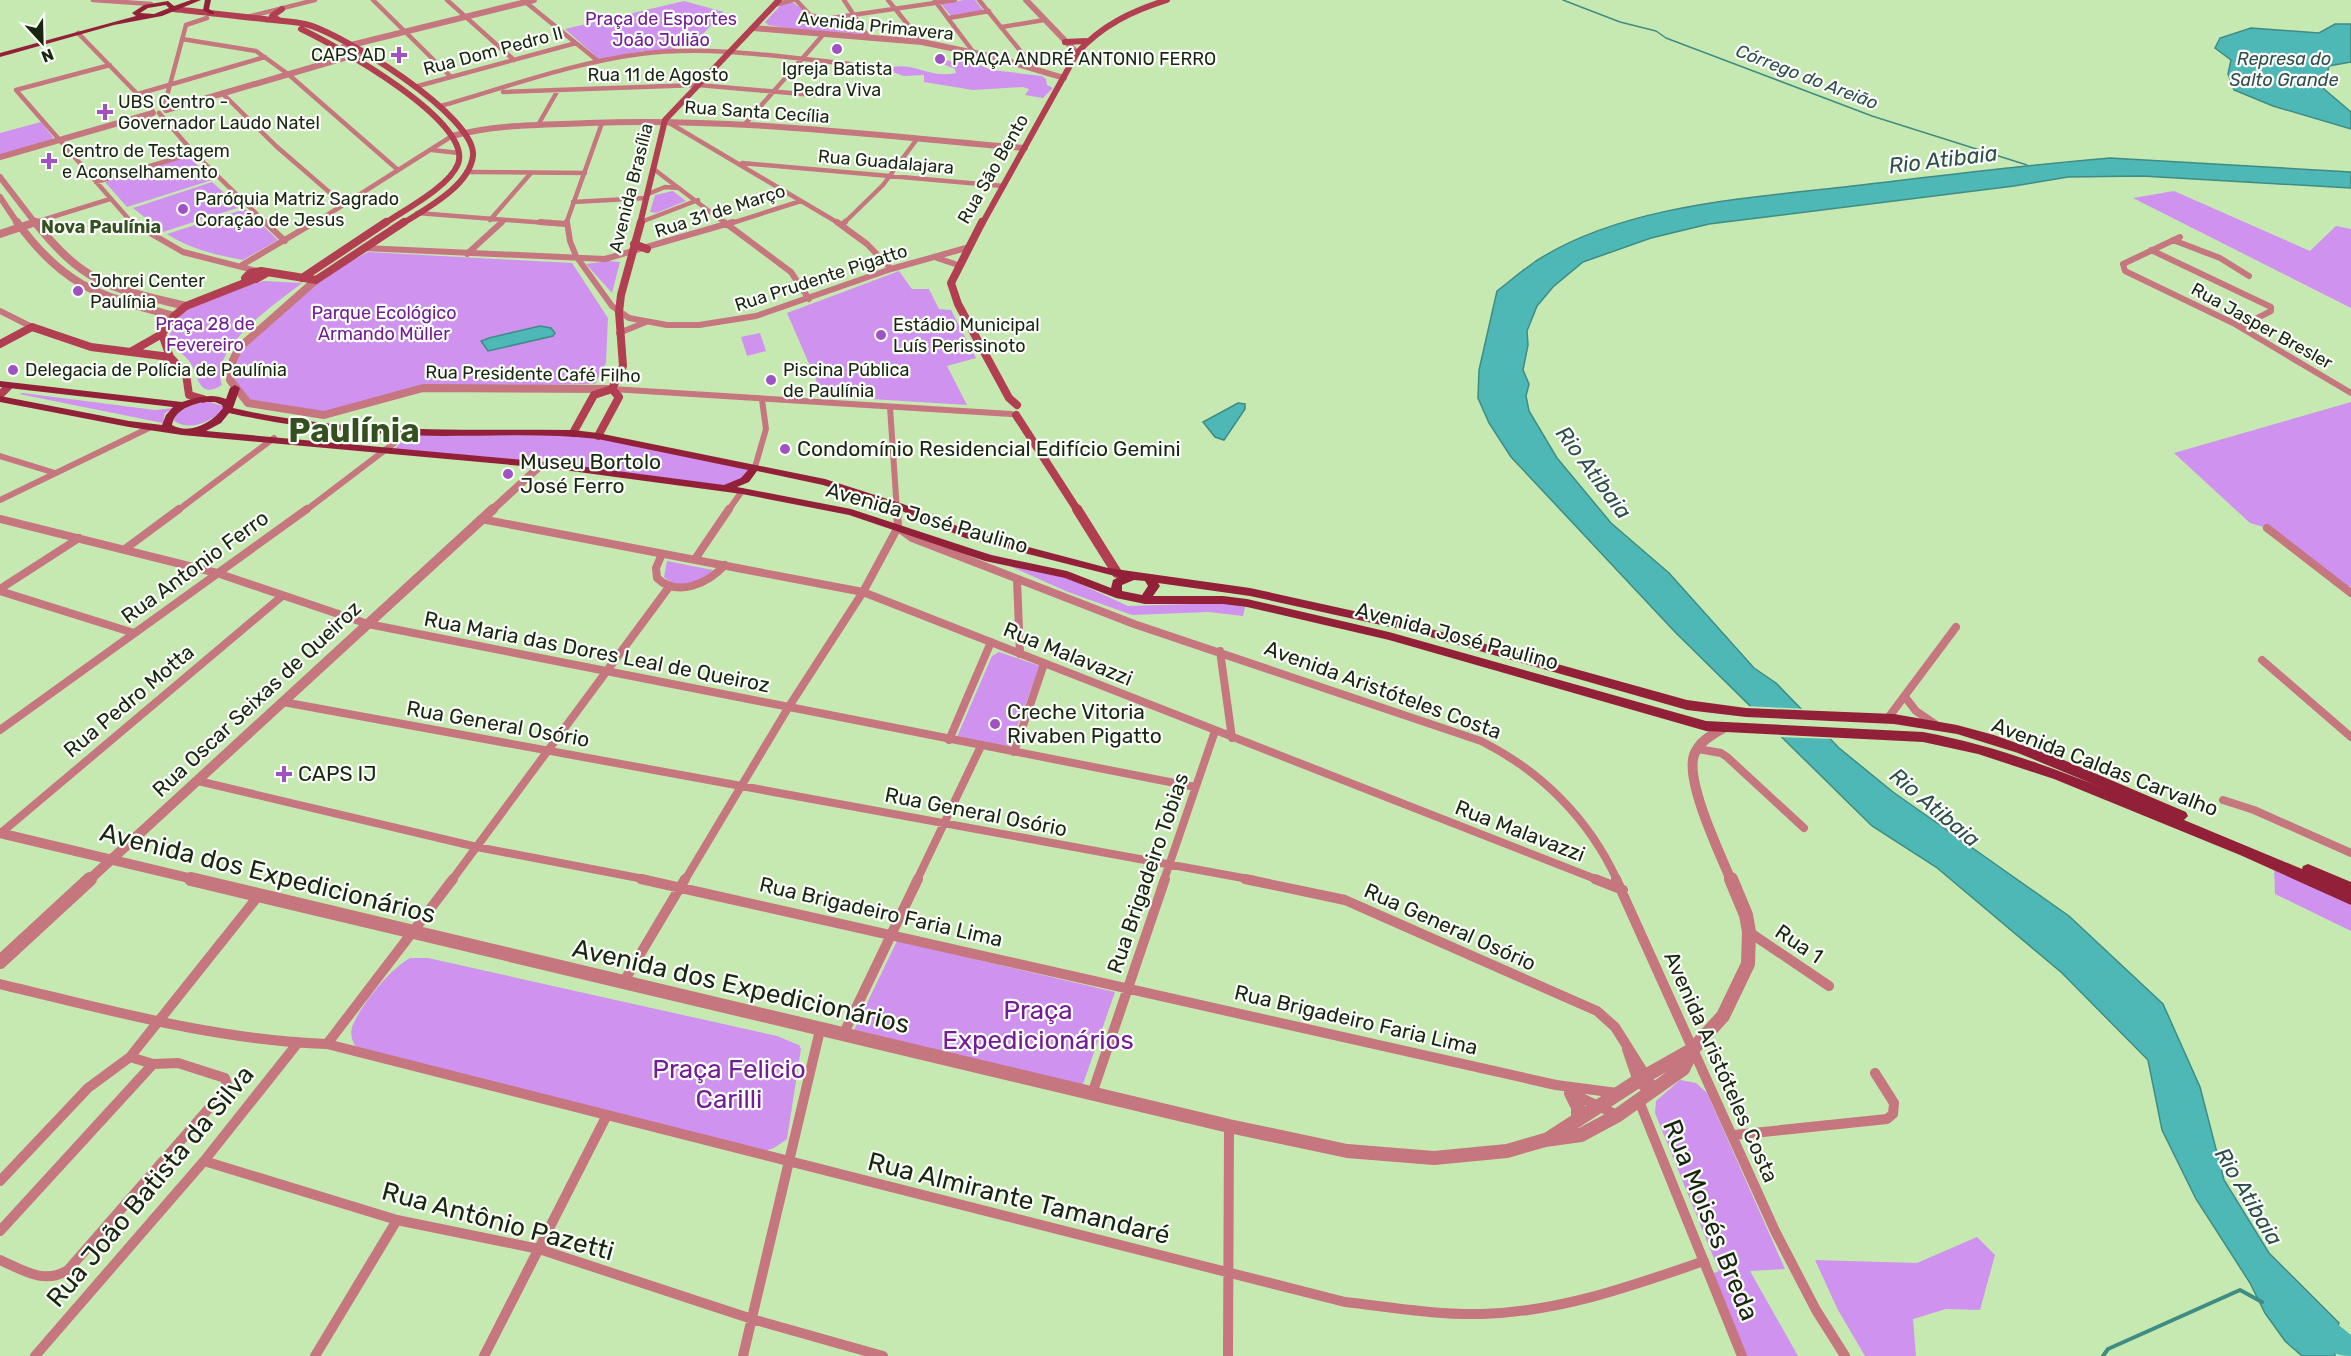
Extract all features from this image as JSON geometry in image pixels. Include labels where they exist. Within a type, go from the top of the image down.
[{"type":"main road","points":[[0,53],[170,0]]},
{"type":"main road","points":[[158,15],[198,0]]},
{"type":"main road","points":[[208,0],[206,10],[210,15]]},
{"type":"main road","name":"Rua São Bento","points":[[1117,583],[1013,409],[953,293],[951,284],[966,249],[1086,41],[1111,21],[1166,0]]},
{"type":"main road","name":"Avenida Brasília","points":[[598,436],[619,397],[612,389],[623,366],[619,312],[634,244],[655,170],[664,120],[776,1]]},
{"type":"main road","points":[[154,4],[168,3],[173,8],[225,20],[298,28],[312,34],[416,99],[452,136],[459,153],[452,173],[434,190],[302,278]]},
{"type":"main road","points":[[279,21],[272,16],[282,9]]},
{"type":"main road","points":[[137,10],[137,15],[145,16]]},
{"type":"main road","points":[[225,20],[235,15]]},
{"type":"main road","points":[[0,53],[145,16],[235,15],[306,24],[324,31],[418,86],[465,132],[474,152],[466,172],[446,192],[316,280],[254,275],[186,306],[174,316],[162,334],[129,352]]},
{"type":"main road","points":[[225,20],[247,17]]},
{"type":"main road","points":[[312,34],[324,31]]},
{"type":"main road","points":[[1065,42],[1086,41]]},
{"type":"main road","points":[[379,75],[392,70]]},
{"type":"main road","points":[[416,99],[429,95]]},
{"type":"main road","points":[[434,190],[446,192]]},
{"type":"main road","points":[[387,222],[391,226],[401,224]]},
{"type":"main road","points":[[372,232],[382,231],[383,236]]},
{"type":"main road","points":[[634,244],[647,249]]},
{"type":"main road","points":[[0,344],[32,327],[91,346],[170,357]]},
{"type":"main road","points":[[162,334],[170,357],[186,374],[189,395],[203,399]]},
{"type":"main road","points":[[171,429],[151,428],[0,397],[4,385],[183,405]]},
{"type":"main road","points":[[188,432],[218,421],[228,409],[235,388]]},
{"type":"main road","points":[[573,433],[594,395],[612,389]]},
{"type":"main road","points":[[171,429],[167,426],[170,415],[183,405],[203,399]]},
{"type":"main road","name":"Avenida José Paulino","points":[[203,399],[222,400],[228,409],[280,421],[410,431],[573,433],[755,467],[825,482],[898,506],[969,535],[1117,583],[1145,600],[1223,600],[1247,603],[1389,636],[1593,692],[1681,720],[1756,729]]},
{"type":"main road","name":"Avenida José Paulino","points":[[171,429],[541,465],[742,491],[851,512],[989,558],[1066,575],[1117,583],[1134,576],[1250,592],[1413,628],[1687,705],[1750,714],[1837,716]]},
{"type":"main road","points":[[723,488],[745,480],[755,467]]},
{"type":"main road","points":[[1145,600],[1154,586],[1149,578]]},
{"type":"main road","name":"Avenida Caldas Carvalho","points":[[1837,716],[1888,718],[1936,725],[2013,748],[2351,888]]},
{"type":"main road","name":"Avenida Caldas Carvalho","points":[[1756,729],[1923,737],[1959,743],[2021,762],[2274,862],[2351,899]]},
{"type":"street","points":[[93,0],[154,4]]},
{"type":"street","points":[[247,17],[315,0]]},
{"type":"street","points":[[373,0],[451,77]]},
{"type":"street","points":[[447,0],[514,60]]},
{"type":"street","points":[[341,51],[340,49],[349,45],[534,0]]},
{"type":"street","points":[[776,1],[795,0],[807,13],[818,18],[856,16],[955,0]]},
{"type":"street","points":[[844,0],[869,38]]},
{"type":"street","points":[[888,0],[922,42]]},
{"type":"street","points":[[979,0],[1035,69]]},
{"type":"street","points":[[1026,0],[1077,53]]},
{"type":"street","points":[[524,1],[598,62]]},
{"type":"street","points":[[130,2],[137,10]]},
{"type":"street","points":[[935,2],[974,53]]},
{"type":"street","points":[[949,18],[989,11]]},
{"type":"street","points":[[158,110],[170,84],[182,39],[189,23],[210,15]]},
{"type":"street","points":[[1002,27],[1044,20]]},
{"type":"street","name":"Avenida Primavera","points":[[753,28],[822,36],[922,42],[1011,62],[1064,78]]},
{"type":"street","points":[[78,33],[138,94],[158,110],[194,153],[285,241]]},
{"type":"street","points":[[900,40],[915,34]]},
{"type":"street","points":[[745,124],[822,36]]},
{"type":"street","points":[[182,39],[237,46],[256,51],[288,74],[398,170]]},
{"type":"street","name":"Rua Dom Pedro II","points":[[418,86],[576,43]]},
{"type":"street","points":[[953,48],[966,43]]},
{"type":"street","points":[[441,106],[598,62],[643,54],[730,52],[850,64]]},
{"type":"street","points":[[0,157],[362,53]]},
{"type":"street","points":[[1011,62],[1026,56]]},
{"type":"street","points":[[138,94],[265,57]]},
{"type":"street","points":[[110,65],[16,90],[132,223],[183,252],[242,265],[254,275]]},
{"type":"street","name":"Rua 11 de Agosto","points":[[492,92],[698,85],[825,96]]},
{"type":"street","points":[[538,125],[558,90]]},
{"type":"street","points":[[222,93],[276,146],[343,204]]},
{"type":"street","points":[[664,120],[842,225],[867,244],[891,269]]},
{"type":"street","name":"Rua Santa Cecília","points":[[452,136],[487,127],[664,120],[745,124],[1025,148]]},
{"type":"street","points":[[602,123],[566,224],[576,260],[619,312]]},
{"type":"street","points":[[242,265],[285,241],[452,136]]},
{"type":"street","points":[[842,225],[890,177],[917,139]]},
{"type":"street","points":[[428,151],[439,149],[459,153]]},
{"type":"street","points":[[96,182],[194,153]]},
{"type":"street","name":"Rua Guadalajara","points":[[738,163],[1004,186]]},
{"type":"street","points":[[753,172],[767,165]]},
{"type":"street","points":[[655,170],[791,272],[809,299]]},
{"type":"street","points":[[466,172],[585,173]]},
{"type":"street","points":[[490,220],[531,173]]},
{"type":"street","points":[[0,177],[35,221],[88,276],[118,289],[186,306]]},
{"type":"street","points":[[573,202],[647,196],[665,187],[681,188]]},
{"type":"street","points":[[0,197],[19,226],[74,282],[174,316]]},
{"type":"street","points":[[0,232],[109,198]]},
{"type":"street","points":[[641,222],[698,200]]},
{"type":"street","name":"Rua 31 de Março","points":[[364,248],[576,260],[605,259],[632,254],[801,201]]},
{"type":"street","points":[[417,213],[566,224]]},
{"type":"street","points":[[467,254],[504,220]]},
{"type":"street","points":[[2151,250],[2180,237]]},
{"type":"street","points":[[2174,240],[2220,258],[2249,276]]},
{"type":"street","name":"Rua Prudente Pigatto","points":[[619,312],[645,322],[702,326],[740,322],[891,269],[966,249]]},
{"type":"street","points":[[2151,250],[2271,307],[2271,311],[2240,327]]},
{"type":"street","name":"Rua Jasper Bresler","points":[[2151,250],[2123,264],[2125,271],[2240,327],[2351,393]]},
{"type":"street","name":"Rua Prudente Pigatto","points":[[933,258],[950,260],[958,265]]},
{"type":"street","points":[[242,265],[254,275]]},
{"type":"street","points":[[235,388],[230,380],[230,370],[239,348],[316,280]]},
{"type":"street","points":[[0,311],[32,327]]},
{"type":"street","name":"Rua Prudente Pigatto","points":[[620,333],[645,322]]},
{"type":"street","name":"Rua Presidente Café Filho","points":[[235,388],[248,403],[261,407],[324,415],[423,388],[612,389],[987,414],[1013,409]]},
{"type":"street","points":[[755,467],[766,429],[762,400]]},
{"type":"street","points":[[623,983],[788,708],[863,592],[898,527],[890,407]]},
{"type":"street","points":[[0,500],[151,428]]},
{"type":"street","name":"Rua Antonio Ferro","points":[[0,729],[390,449],[410,431]]},
{"type":"street","points":[[125,549],[274,438]]},
{"type":"street","points":[[0,456],[55,473]]},
{"type":"street","name":"Rua Oscar Seixas de Queiroz","points":[[0,962],[541,465]]},
{"type":"street","points":[[694,559],[742,491]]},
{"type":"street","name":"Rua Maria das Dores Leal de Queiroz","points":[[0,519],[217,573],[281,597],[368,624],[1196,787]]},
{"type":"street","name":"Rua Malavazzi","points":[[481,519],[863,592],[1623,890]]},
{"type":"street","name":"Avenida Aristóteles Costa","points":[[898,527],[912,538],[1017,580],[1134,624],[1378,704],[1506,752],[1531,769],[1565,801],[1588,827],[1623,890],[1775,1231],[1816,1310],[1845,1356]]},
{"type":"street","points":[[2267,528],[2351,593]]},
{"type":"street","points":[[0,590],[79,538]]},
{"type":"street","points":[[662,554],[657,562],[657,580],[669,587],[693,587],[706,583],[725,565]]},
{"type":"street","points":[[1017,580],[1020,654]]},
{"type":"street","points":[[327,1044],[413,933],[669,587]]},
{"type":"street","points":[[0,590],[134,633]]},
{"type":"street","name":"Rua Pedro Motta","points":[[0,833],[281,597]]},
{"type":"street","points":[[1888,718],[1956,627]]},
{"type":"street","points":[[949,740],[991,642]]},
{"type":"street","points":[[1220,651],[1232,738]]},
{"type":"street","points":[[2262,660],[2351,737]]},
{"type":"street","points":[[1014,752],[1044,664]]},
{"type":"street","points":[[1905,697],[1916,711],[1936,725]]},
{"type":"street","name":"Rua General Osório","points":[[283,702],[1306,890],[1345,900],[1597,1011],[1615,1028],[1626,1048],[1628,1060],[1643,1078],[1648,1094]]},
{"type":"street","points":[[1694,1049],[1724,1016],[1748,964],[1749,932],[1746,915],[1698,793],[1692,771],[1693,756],[1706,738],[1725,727]]},
{"type":"street","name":"Rua Brigadeiro Tobias","points":[[1092,1094],[1215,731]]},
{"type":"street","points":[[843,1035],[981,746]]},
{"type":"street","points":[[1698,749],[1721,753],[1727,757],[1804,828]]},
{"type":"street","name":"Rua Brigadeiro Faria Lima","points":[[198,780],[477,847],[683,886],[1556,1085],[1618,1094]]},
{"type":"street","points":[[2223,800],[2254,810],[2351,853]]},
{"type":"street","name":"Avenida dos Expedicionários","points":[[0,833],[820,1030],[1229,1126],[1347,1151],[1434,1158],[1507,1152],[1545,1140],[1581,1135],[1618,1115],[1683,1069],[1694,1049]]},
{"type":"street","points":[[0,1181],[88,1088],[130,1057],[157,1020],[259,896]]},
{"type":"street","name":"Rua 1","points":[[1749,932],[1829,986]]},
{"type":"street","name":"Rua Almirante Tamandaré","points":[[0,984],[214,1032],[297,1044],[327,1044],[1228,1275],[1345,1302],[1482,1314],[1573,1302],[1622,1290],[1704,1261]]},
{"type":"street","points":[[743,1356],[820,1030]]},
{"type":"street","name":"Rua João Batista da Silva","points":[[35,1356],[204,1161],[282,1066],[297,1044]]},
{"type":"street","name":"Avenida dos Expedicionários","points":[[1545,1140],[1643,1078],[1694,1049]]},
{"type":"street","points":[[0,1260],[47,1280],[58,1279],[224,1091],[227,1083],[225,1078],[178,1063],[153,1064],[130,1057]]},
{"type":"street","points":[[0,1231],[153,1064]]},
{"type":"street","points":[[1734,1135],[1887,1119],[1893,1114],[1894,1103],[1875,1073]]},
{"type":"street","points":[[1643,1078],[1648,1094]]},
{"type":"street","name":"Rua Brigadeiro Faria Lima","points":[[1556,1085],[1618,1115]]},
{"type":"street","points":[[1571,1093],[1578,1107],[1578,1118]]},
{"type":"street","name":"Rua Moisés Breda","points":[[1648,1094],[1704,1261],[1742,1356]]},
{"type":"street","points":[[484,1356],[606,1117]]},
{"type":"street","points":[[1228,1356],[1229,1126]]},
{"type":"street","name":"Rua Antônio Pazetti","points":[[204,1161],[397,1220],[539,1249],[752,1319],[883,1356]]},
{"type":"street","points":[[315,1356],[397,1220]]},
{"type":"green space","points":[[975,0],[984,11],[951,16],[941,4]]},
{"type":"green space","name":"Praça de Esportes João Julião","points":[[684,1],[724,12],[697,40],[678,44],[673,51],[643,51],[600,60],[565,29]]},
{"type":"green space","points":[[794,3],[809,14],[821,19],[853,18],[863,34],[792,29],[768,25],[765,22],[781,5]]},
{"type":"green space","points":[[934,60],[971,62],[992,70],[1042,76],[1046,79],[1047,85],[1053,88],[1043,98],[1025,95],[1029,89],[1023,87],[973,90],[924,82],[924,75],[904,76],[884,69],[903,66],[937,74],[956,73],[955,69]]},
{"type":"green space","points":[[41,122],[53,137],[52,139],[0,156],[0,133]]},
{"type":"green space","points":[[189,156],[212,180],[127,207],[105,182]]},
{"type":"green space","points":[[212,182],[240,207],[163,232],[133,208]]},
{"type":"green space","points":[[673,191],[686,201],[656,213],[650,212],[655,195]]},
{"type":"green space","points":[[2174,191],[2310,251],[2336,226],[2351,229],[2351,308],[2133,198]]},
{"type":"green space","points":[[245,209],[278,240],[243,260],[204,251],[167,234]]},
{"type":"green space","name":"Parque Ecológico Armando Müller","points":[[368,252],[572,263],[608,318],[606,363],[595,384],[435,387],[338,412],[261,407],[241,393],[230,370],[233,360],[316,280]]},
{"type":"green space","points":[[620,262],[612,293],[586,264]]},
{"type":"green space","name":"Estádio Municipal Luís Perissinoto","points":[[899,271],[912,289],[929,289],[939,309],[951,310],[976,358],[947,366],[967,405],[823,396],[787,313]]},
{"type":"green space","name":"Praça 28 de Fevereiro","points":[[264,281],[302,283],[262,314],[235,342],[225,356],[220,371],[222,385],[208,390],[204,388],[190,362],[169,341],[173,325],[181,315],[202,301]]},
{"type":"green space","points":[[760,333],[766,351],[747,356],[741,337]]},
{"type":"green space","points":[[19,394],[155,410],[174,408],[165,413],[163,423]]},
{"type":"green space","points":[[210,402],[223,406],[224,409],[201,424],[187,425],[174,421],[176,413],[194,403]]},
{"type":"green space","points":[[2351,402],[2351,586],[2345,588],[2267,528],[2250,523],[2174,453]]},
{"type":"green space","points":[[413,431],[573,433],[755,467],[749,475],[724,488],[393,450]]},
{"type":"green space","points":[[974,550],[1052,571],[1128,606],[1224,603],[1245,607],[1243,616],[1209,612],[1132,615],[1068,592]]},
{"type":"green space","points":[[667,561],[713,570],[696,582],[676,584],[664,577]]},
{"type":"green space","points":[[999,652],[1040,666],[1009,748],[957,737],[992,656]]},
{"type":"green space","points":[[2274,863],[2351,900],[2351,931],[2275,894]]},
{"type":"green space","name":"Praça Expedicionários","points":[[897,941],[1115,992],[1082,1087],[854,1030]]},
{"type":"green space","name":"Praça Felicio Carilli","points":[[410,958],[428,958],[777,1036],[799,1045],[801,1049],[787,1139],[765,1151],[373,1053],[355,1046],[351,1030],[356,1018],[385,979]]},
{"type":"green space","points":[[1680,1080],[1696,1083],[1707,1093],[1785,1269],[1750,1271],[1798,1356],[1742,1356],[1709,1275],[1719,1271],[1655,1113],[1656,1101]]},
{"type":"green space","points":[[1977,1237],[1995,1255],[1980,1310],[1946,1309],[1913,1319],[1916,1356],[1865,1356],[1838,1310],[1815,1260],[1917,1263]]},
{"type":"water","name":"Represa do Salto Grande","points":[[2335,24],[2351,24],[2351,62],[2329,66],[2324,89],[2351,112],[2351,129],[2273,106],[2234,90],[2228,74],[2231,60],[2215,48],[2220,38],[2251,28],[2319,33]]},
{"type":"water","name":"Rio Atibaia","points":[[2110,158],[2351,172],[2351,188],[2142,176],[2068,177],[2014,186],[1709,224],[1651,238],[1583,262],[1553,287],[1537,306],[1527,331],[1528,345],[1523,370],[1529,384],[1526,396],[1529,411],[1557,458],[1611,523],[1669,573],[1754,668],[1776,683],[1839,748],[1893,792],[2069,916],[2163,1004],[2200,1087],[2224,1180],[2269,1253],[2339,1323],[2334,1340],[2335,1356],[2302,1356],[2285,1341],[2265,1313],[2250,1283],[2196,1199],[2162,1130],[2148,1060],[2062,973],[1936,867],[1872,826],[1675,632],[1511,457],[1489,423],[1478,398],[1479,370],[1497,291],[1536,261],[1571,242],[1608,227],[1648,215],[1731,200]]},
{"type":"water","points":[[540,326],[551,328],[555,333],[553,336],[488,351],[481,341],[489,338]]},
{"type":"water","points":[[1238,403],[1245,404],[1245,409],[1224,440],[1215,437],[1203,422]]},
{"type":"pier","points":[[1746,706],[1807,709],[1834,739],[1777,737]]},
{"type":"waterway","name":"Córrego do Areião","points":[[1563,0],[1620,22],[1656,31],[1666,38],[1872,116],[2027,165]]},
{"type":"waterway","points":[[2103,1356],[2108,1349],[2240,1290],[2262,1302]]},
{"type":"waterway","name":"Rio Atibaia","points":[[2317,1324],[2334,1340],[2351,1350]]},
{"type":"place","name":"Igreja Batista Pedra Viva","points":[[837,49]]},
{"type":"place","name":"CAPS AD","points":[[399,55]]},
{"type":"place","name":"PRAÇA ANDRÉ ANTONIO FERRO","points":[[940,59]]},
{"type":"place","name":"UBS Centro - Governador Laudo Natel","points":[[105,112]]},
{"type":"place","name":"Centro de Testagem e Aconselhamento","points":[[49,161]]},
{"type":"place","name":"Paróquia Matriz Sagrado Coração de Jesus","points":[[183,209]]},
{"type":"place","name":"Johrei Center Paulínia","points":[[78,291]]},
{"type":"place","name":"Estádio Municipal Luís Perissinoto","points":[[881,335]]},
{"type":"place","name":"Delegacia de Polícia de Paulínia","points":[[13,370]]},
{"type":"place","name":"Piscina Pública de Paulínia","points":[[771,380]]},
{"type":"place","name":"Condomínio Residencial Edifício Gemini","points":[[785,449]]},
{"type":"place","name":"Museu Bortolo José Ferro","points":[[508,474]]},
{"type":"place","name":"Creche Vitoria Rivaben Pigatto","points":[[995,724]]},
{"type":"place","name":"CAPS IJ","points":[[284,774]]},
{"type":"district","name":"Nova Paulínia","points":[[101,227]]},
{"type":"district","name":"Paulínia","points":[[354,430]]}]
